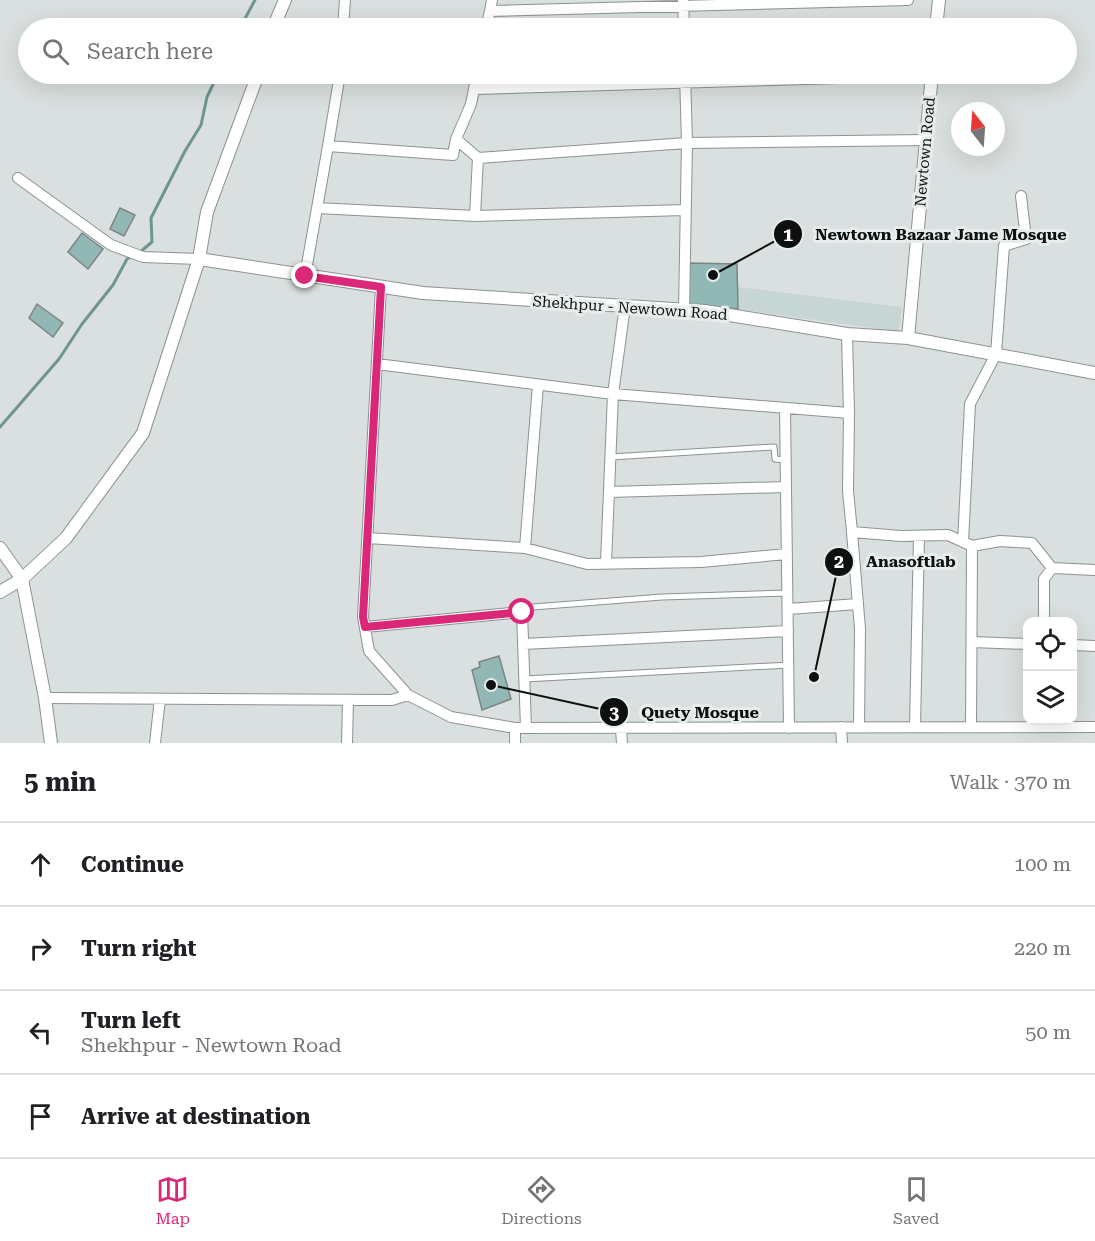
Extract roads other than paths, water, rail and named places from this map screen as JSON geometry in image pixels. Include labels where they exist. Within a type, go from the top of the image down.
[{"type":"street","points":[[277,18],[285,0]]},
{"type":"street","points":[[344,18],[345,0]]},
{"type":"street","points":[[491,5],[908,0]]},
{"type":"street","points":[[937,18],[939,0]]},
{"type":"street","points":[[683,3],[684,18]]},
{"type":"street","points":[[0,592],[22,579],[66,538],[143,433],[199,259],[207,212],[254,84]]},
{"type":"street","points":[[305,276],[338,84]]},
{"type":"street","points":[[328,146],[453,155],[456,140],[471,104],[475,84]]},
{"type":"street","points":[[474,89],[570,84]]},
{"type":"street","points":[[684,310],[687,143],[685,84]]},
{"type":"street","name":"Newtown Road","points":[[908,338],[931,84]]},
{"type":"street","points":[[456,140],[478,158],[687,143],[926,140]]},
{"type":"street","points":[[476,216],[478,158]]},
{"type":"street","points":[[18,178],[111,245],[142,256],[199,259]]},
{"type":"street","points":[[971,727],[972,642],[968,544],[970,404],[996,354],[1004,246],[1026,239],[1021,196]]},
{"type":"street","points":[[317,208],[476,216],[685,210]]},
{"type":"street","name":"Shekhpur - Newtown Road","points":[[199,259],[423,293],[705,311],[847,334],[908,338],[1095,373]]},
{"type":"street","points":[[381,287],[363,617],[369,651],[408,695],[451,717],[520,728],[1095,727]]},
{"type":"street","points":[[606,563],[613,394],[625,306]]},
{"type":"street","points":[[847,334],[848,491],[861,629],[859,727]]},
{"type":"street","points":[[377,364],[613,394],[849,413]]},
{"type":"street","points":[[525,548],[538,385]]},
{"type":"street","points":[[785,408],[789,728]]},
{"type":"street","points":[[609,492],[786,487]]},
{"type":"street","points":[[852,532],[901,536],[948,535],[968,544],[1000,541],[1032,543],[1052,568],[1095,570]]},
{"type":"street","points":[[915,727],[919,536]]},
{"type":"street","points":[[368,538],[525,548],[587,564],[701,562],[787,554]]},
{"type":"street","points":[[0,548],[22,579],[45,698],[51,743]]},
{"type":"street","points":[[1044,617],[1044,579],[1052,568]]},
{"type":"street","points":[[788,609],[858,604]]},
{"type":"street","points":[[365,627],[522,612],[524,679],[520,728],[515,743]]},
{"type":"street","points":[[523,644],[789,631]]},
{"type":"street","points":[[972,642],[1023,644]]},
{"type":"street","points":[[1077,645],[1095,645]]},
{"type":"street","points":[[45,698],[392,700],[408,695]]},
{"type":"street","points":[[155,743],[160,699]]},
{"type":"street","points":[[347,743],[348,700]]},
{"type":"street","points":[[841,727],[842,743]]},
{"type":"street","points":[[621,729],[622,743]]},
{"type":"lane","points":[[610,457],[774,447],[775,459],[786,460]]},
{"type":"lane","points":[[522,612],[533,607],[662,597],[788,593]]},
{"type":"lane","points":[[524,679],[789,665]]},
{"type":"waterway","points":[[245,18],[255,0]]},
{"type":"waterway","points":[[140,252],[152,242],[151,218],[201,125],[207,97],[213,84]]},
{"type":"waterway","points":[[0,427],[59,359],[82,324],[113,285],[127,259],[132,256]]},
{"type":"place","name":"Newtown Bazaar Jame Mosque","points":[[713,275]]},
{"type":"place","name":"Anasoftlab","points":[[814,677]]},
{"type":"place","name":"Quety Mosque","points":[[491,685]]}]
